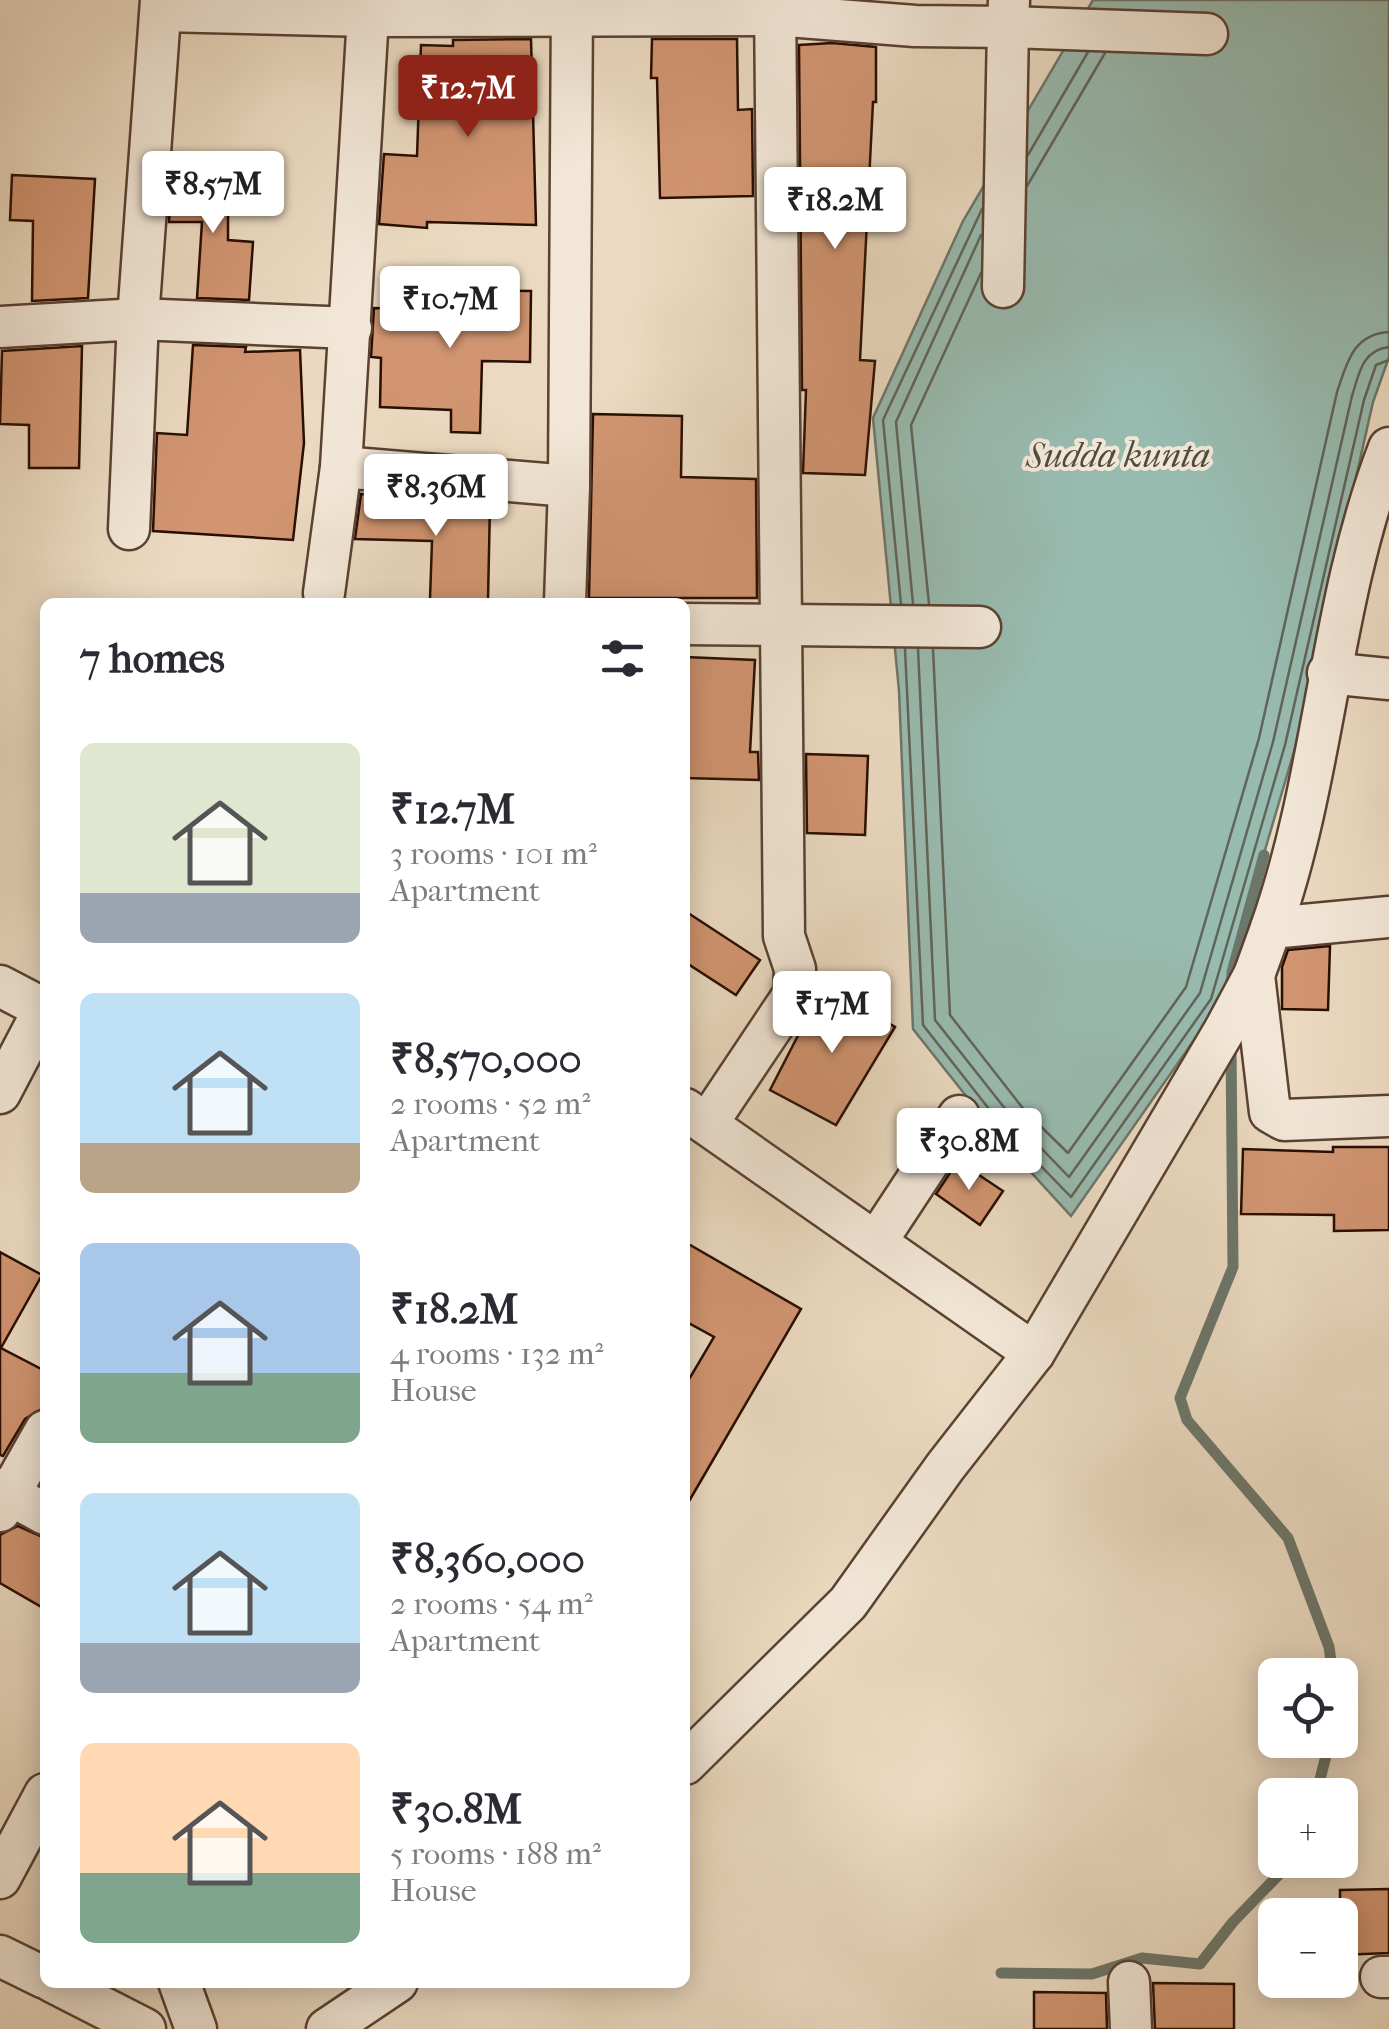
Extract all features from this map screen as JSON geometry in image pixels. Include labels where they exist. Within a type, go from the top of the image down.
[{"type":"street","points":[[129,529],[138,319],[161,5],[775,8],[915,26],[1009,14],[1208,34]]},
{"type":"street","points":[[324,592],[341,466],[368,8]]},
{"type":"street","points":[[775,8],[784,936],[796,968],[794,994],[696,1116],[1034,1353]]},
{"type":"street","points":[[565,598],[570,486],[570,9]]},
{"type":"street","points":[[1002,288],[1009,14]]},
{"type":"street","points":[[0,327],[138,319],[351,328]]},
{"type":"street","points":[[341,466],[570,486]]},
{"type":"street","points":[[690,1759],[848,1603],[945,1467],[1034,1353],[1254,974],[1299,839],[1328,673],[1385,471]]},
{"type":"street","points":[[690,624],[980,627]]},
{"type":"street","points":[[1328,673],[1389,679]]},
{"type":"street","points":[[1275,917],[1389,917]]},
{"type":"street","points":[[1254,974],[1270,1112],[1284,1120],[1389,1116]]},
{"type":"street","points":[[0,986],[40,1008]]},
{"type":"street","points":[[0,1093],[40,1018]]},
{"type":"street","points":[[876,1242],[958,1116]]},
{"type":"street","points":[[14,1502],[40,1442]]},
{"type":"street","points":[[0,1878],[40,1803]]},
{"type":"street","points":[[0,1956],[40,1976]]},
{"type":"street","points":[[1129,1982],[1131,2029]]},
{"type":"street","points":[[65,1988],[146,2029]]},
{"type":"street","points":[[181,1988],[196,2029]]},
{"type":"street","points":[[327,2029],[388,1988]]},
{"type":"water","name":"Sudda kunta","points":[[1093,0],[1389,0],[1389,357],[1373,402],[1295,748],[1220,1003],[1071,1216],[997,1135],[913,1029],[899,691],[873,418],[963,221]]},
{"type":"building","points":[[531,39],[536,225],[427,222],[427,228],[379,224],[384,154],[417,156],[421,45],[453,46],[453,40]]},
{"type":"building","points":[[652,39],[737,39],[738,110],[752,109],[753,196],[660,198],[657,78],[651,78]]},
{"type":"building","points":[[799,45],[876,47],[860,360],[875,361],[865,475],[803,473],[806,390],[802,390]]},
{"type":"building","points":[[12,175],[95,179],[88,298],[32,301],[33,221],[10,220]]},
{"type":"building","points":[[172,175],[228,176],[228,240],[253,242],[249,300],[197,298],[202,222],[169,222]]},
{"type":"building","points":[[443,290],[531,291],[530,362],[482,361],[480,433],[451,432],[451,410],[380,407],[381,358],[371,357],[374,308],[443,310]]},
{"type":"building","points":[[193,345],[246,347],[245,352],[300,350],[304,443],[293,540],[153,531],[157,433],[187,435]]},
{"type":"building","points":[[82,346],[79,468],[29,468],[29,425],[0,424],[2,351]]},
{"type":"building","points":[[593,414],[682,416],[681,477],[756,479],[757,598],[589,598]]},
{"type":"building","points":[[361,494],[416,497],[416,502],[490,504],[488,598],[430,598],[432,541],[355,539]]},
{"type":"building","points":[[690,657],[755,660],[750,752],[758,752],[759,780],[690,778]]},
{"type":"building","points":[[806,754],[868,756],[865,835],[807,833]]},
{"type":"building","points":[[690,914],[760,960],[736,995],[690,965]]},
{"type":"building","points":[[1330,946],[1328,1010],[1282,1009],[1282,967],[1288,950]]},
{"type":"building","points":[[824,985],[895,1027],[836,1125],[770,1090]]},
{"type":"building","points":[[1333,1147],[1389,1147],[1389,1230],[1334,1231],[1334,1215],[1241,1214],[1243,1149],[1333,1152]]},
{"type":"building","points":[[958,1161],[1003,1191],[980,1225],[936,1194]]},
{"type":"building","points":[[690,1245],[801,1309],[690,1499],[690,1378],[714,1337],[690,1324]]},
{"type":"building","points":[[0,1252],[40,1274],[1,1348],[40,1368],[40,1410],[25,1419],[3,1456],[0,1455]]},
{"type":"building","points":[[18,1526],[40,1536],[40,1606],[0,1583],[0,1535]]},
{"type":"building","points":[[1389,1889],[1389,1953],[1358,1954],[1358,1898],[1340,1898],[1340,1890]]},
{"type":"building","points":[[1153,1983],[1234,1984],[1234,2029],[1155,2029]]},
{"type":"building","points":[[1034,1992],[1106,1993],[1107,2029],[1034,2029]]},
{"type":"waterway","points":[[1232,987],[1232,972],[1264,855]]},
{"type":"waterway","points":[[1231,1045],[1233,1267],[1180,1398],[1187,1420],[1288,1538],[1331,1658]]},
{"type":"waterway","points":[[1320,1778],[1325,1758]]},
{"type":"waterway","points":[[1001,1973],[1092,1974],[1142,1958],[1200,1964],[1276,1878]]}]
